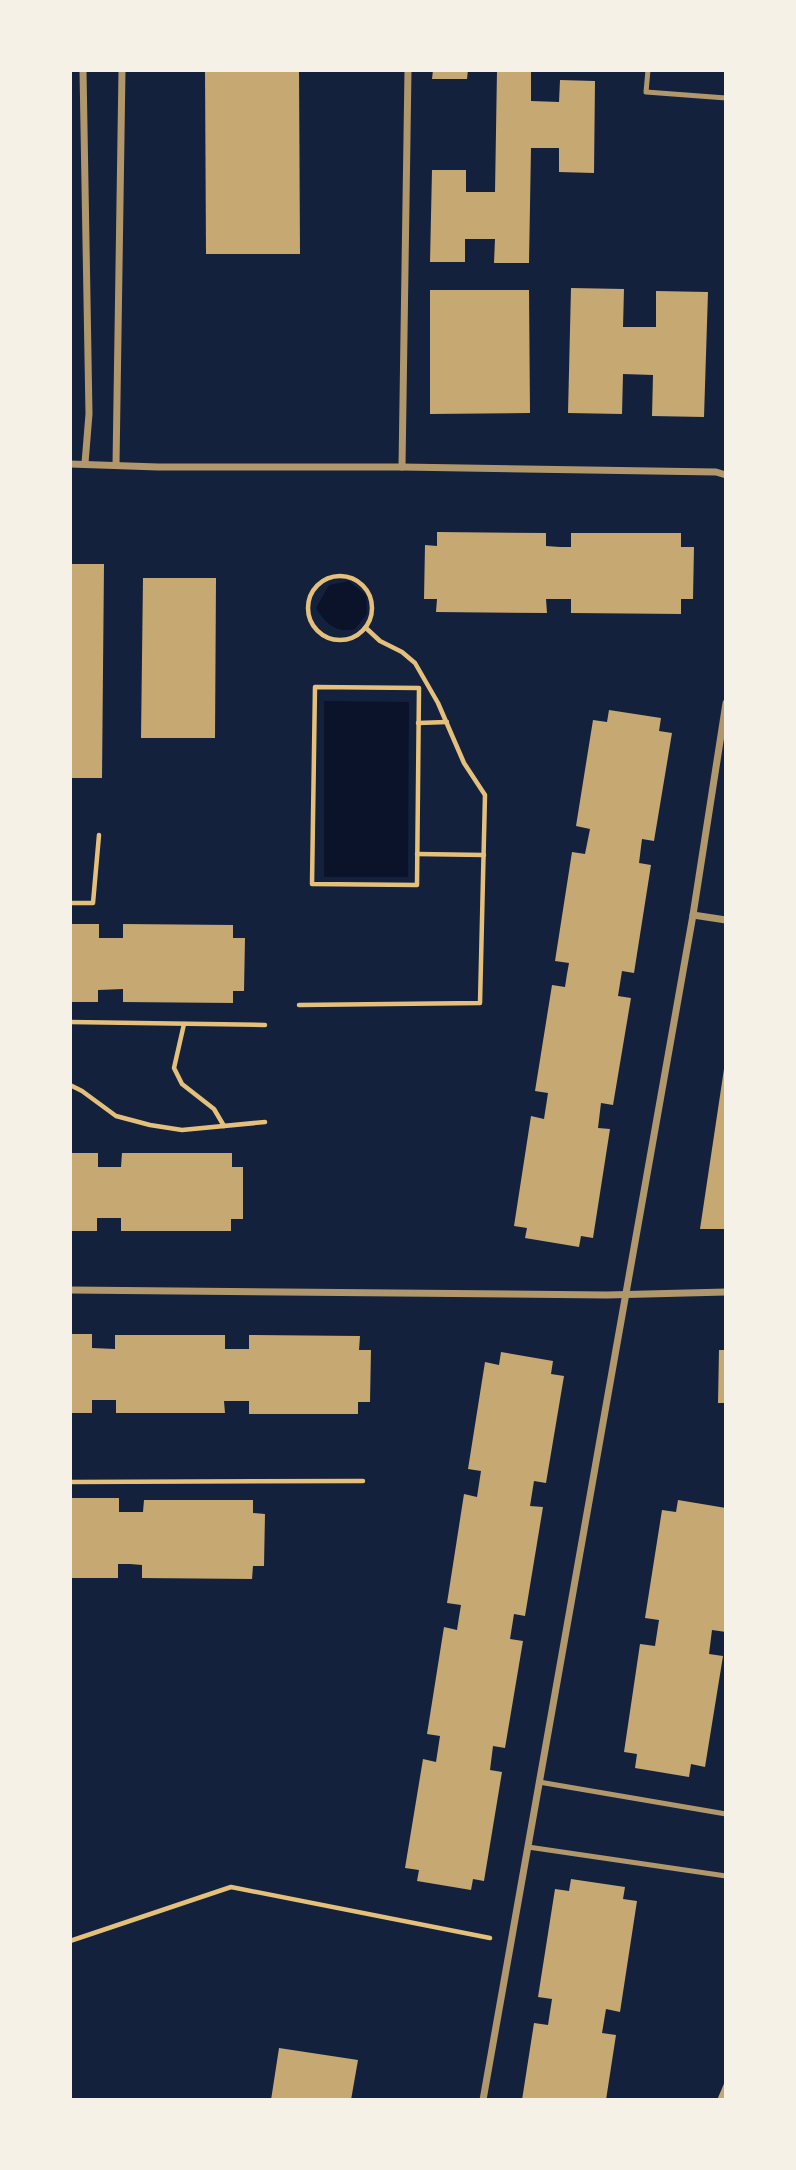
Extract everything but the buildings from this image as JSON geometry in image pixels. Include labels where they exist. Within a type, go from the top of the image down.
[{"type":"street","points":[[83,70],[89,414],[85,463]]},
{"type":"street","points":[[116,465],[122,70]]},
{"type":"street","points":[[402,467],[408,70]]},
{"type":"street","points":[[70,464],[716,472],[726,475]]},
{"type":"street","points":[[483,2100],[693,915],[726,703]]},
{"type":"street","points":[[693,915],[726,920]]},
{"type":"street","points":[[70,1290],[625,1295],[726,1292]]},
{"type":"lane","points":[[648,70],[646,92],[726,98]]},
{"type":"lane","points":[[539,1782],[726,1814]]},
{"type":"lane","points":[[528,1847],[726,1876]]},
{"type":"path","points":[[332,576],[358,580],[368,590],[373,603],[372,616],[366,628],[357,636],[335,640],[315,628],[308,604],[319,583],[332,576]]},
{"type":"path","points":[[299,1004],[480,1003],[485,795],[464,763],[447,722],[415,663],[402,652],[380,641],[366,628]]},
{"type":"path","points":[[315,687],[419,688],[417,854],[417,885],[312,884],[315,687]]},
{"type":"path","points":[[418,723],[447,722]]},
{"type":"path","points":[[70,903],[93,903],[99,835]]},
{"type":"path","points":[[417,854],[484,855]]},
{"type":"path","points":[[70,1022],[265,1025]]},
{"type":"path","points":[[184,1024],[174,1068],[182,1084],[215,1110],[224,1126]]},
{"type":"path","points":[[70,1085],[116,1115],[150,1125],[182,1130],[265,1122]]},
{"type":"path","points":[[70,1482],[363,1481]]},
{"type":"path","points":[[70,1941],[231,1887],[511,1943]]},
{"type":"water","points":[[349,581],[366,595],[367,614],[355,629],[342,630],[327,623],[316,608],[329,585]]},
{"type":"water","points":[[324,701],[409,702],[408,877],[324,877]]}]
